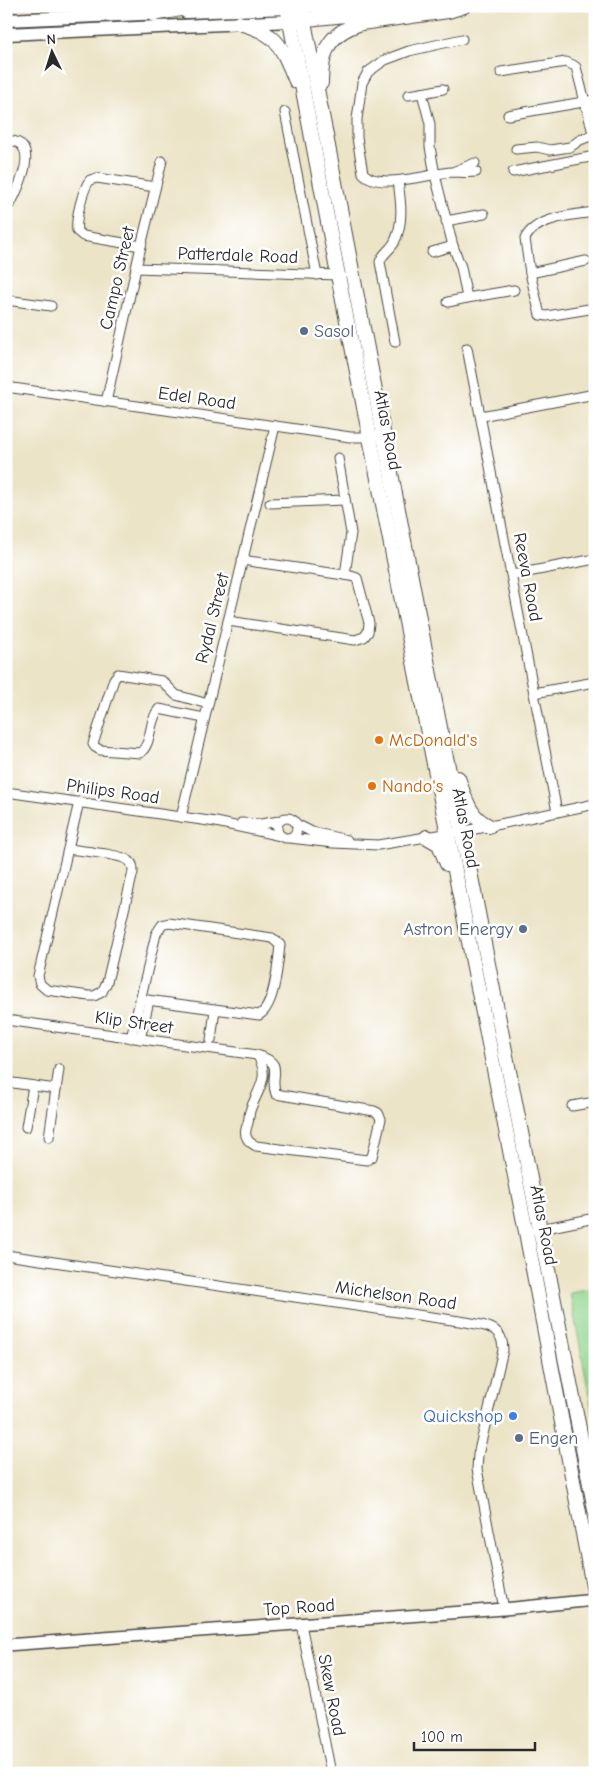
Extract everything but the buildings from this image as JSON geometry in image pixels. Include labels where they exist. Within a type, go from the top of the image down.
[{"type":"main road","points":[[50,18],[100,11],[115,6]]},
{"type":"main road","points":[[153,14],[197,6]]},
{"type":"main road","points":[[6,20],[438,6]]},
{"type":"main road","points":[[322,110],[321,74],[325,52],[329,43],[341,32],[361,23],[448,11],[464,6]]},
{"type":"main road","points":[[6,34],[239,23],[297,11]]},
{"type":"main road","name":"Atlas Road","points":[[297,11],[307,107],[338,275],[432,678],[455,832],[461,900],[595,1510]]},
{"type":"main road","name":"Atlas Road","points":[[297,11],[322,110],[377,437],[533,1231],[595,1598]]},
{"type":"main road","points":[[239,23],[262,30],[277,43],[285,55],[307,107]]},
{"type":"main road","points":[[442,738],[473,815],[479,822],[489,826]]},
{"type":"main road","points":[[427,837],[442,848],[455,889],[461,900]]},
{"type":"street","points":[[462,39],[409,51],[385,60],[368,72],[362,83],[357,119],[357,138],[363,173],[376,179],[398,181],[475,168]]},
{"type":"street","points":[[501,72],[566,62],[576,67],[594,138],[580,140],[570,147],[550,150],[537,146],[516,150]]},
{"type":"street","points":[[408,95],[443,89]]},
{"type":"street","points":[[422,93],[430,124],[430,147],[435,175],[452,246],[461,267],[467,298]]},
{"type":"street","points":[[508,114],[595,100]]},
{"type":"street","points":[[285,112],[317,275]]},
{"type":"street","points":[[6,140],[21,144],[25,153],[21,183],[11,203]]},
{"type":"street","points":[[513,172],[595,156]]},
{"type":"street","name":"Campo Street","points":[[106,402],[162,161]]},
{"type":"street","points":[[141,246],[83,236],[77,231],[77,222],[85,188],[90,180],[97,178],[155,187]]},
{"type":"street","points":[[395,342],[380,262],[397,234],[402,208],[398,181]]},
{"type":"street","points":[[595,212],[556,218],[530,232],[525,239],[530,273],[540,315],[547,316],[595,308]]},
{"type":"street","points":[[446,221],[484,214]]},
{"type":"street","points":[[432,252],[452,246]]},
{"type":"street","points":[[530,273],[586,261]]},
{"type":"street","name":"Patterdale Road","points":[[136,268],[338,275]]},
{"type":"street","points":[[448,302],[514,290]]},
{"type":"street","points":[[6,300],[51,306]]},
{"type":"street","name":"Reeva Road","points":[[467,348],[557,812]]},
{"type":"street","name":"Edel Road","points":[[6,387],[350,437],[377,437]]},
{"type":"street","points":[[481,416],[595,394]]},
{"type":"street","name":"Rydal Street","points":[[181,817],[275,426]]},
{"type":"street","points":[[338,458],[352,533],[345,575]]},
{"type":"street","points":[[270,503],[345,500]]},
{"type":"street","points":[[512,576],[595,559]]},
{"type":"street","points":[[228,621],[360,640],[368,632],[369,623],[359,582],[354,577],[242,560]]},
{"type":"street","points":[[204,718],[159,709],[146,747],[140,753],[100,750],[93,744],[114,679],[118,674],[162,681],[176,696],[208,704]]},
{"type":"street","points":[[534,693],[595,682]]},
{"type":"street","name":"Philips Road","points":[[6,792],[216,822],[285,837],[333,843],[378,845],[489,826],[595,804]]},
{"type":"street","points":[[69,849],[123,857],[131,863],[133,868],[107,982],[102,992],[94,996],[47,990],[42,987],[38,980],[79,802]]},
{"type":"street","points":[[287,817],[294,820],[296,833],[285,837],[276,828],[279,821],[287,817]]},
{"type":"street","name":"Philips Road","points":[[216,822],[261,824],[279,821]]},
{"type":"street","name":"Philips Road","points":[[296,824],[312,832],[337,837],[352,843]]},
{"type":"street","points":[[140,1039],[145,1000],[156,934],[162,925],[178,925],[272,938],[280,945],[269,1004],[265,1011],[256,1015],[145,1000]]},
{"type":"street","points":[[130,1038],[145,1000]]},
{"type":"street","points":[[211,1040],[215,1010]]},
{"type":"street","name":"Klip Street","points":[[6,1020],[258,1056]]},
{"type":"street","points":[[258,1056],[268,1058],[274,1064],[274,1090],[280,1096],[374,1110],[378,1113],[381,1119],[372,1157],[367,1160],[265,1147],[251,1143],[247,1139],[245,1132],[251,1110],[262,1089],[262,1062],[258,1056]]},
{"type":"street","points":[[49,1137],[59,1069]]},
{"type":"street","points":[[6,1082],[56,1089]]},
{"type":"street","points":[[26,1128],[33,1086]]},
{"type":"street","points":[[572,1106],[595,1102]]},
{"type":"street","points":[[533,1231],[595,1218]]},
{"type":"street","name":"Michelson Road","points":[[6,1255],[466,1322],[494,1329],[501,1337],[503,1350],[476,1469],[504,1609]]},
{"type":"street","name":"Top Road","points":[[6,1645],[504,1609],[595,1598]]},
{"type":"street","name":"Skew Road","points":[[301,1624],[331,1773]]},
{"type":"green space","points":[[595,1289],[595,1426],[570,1293]]},
{"type":"place","name":"Sasol","points":[[304,331]]},
{"type":"place","name":"McDonald's","points":[[379,740]]},
{"type":"place","name":"Nando's","points":[[372,786]]},
{"type":"place","name":"Astron Energy","points":[[523,929]]},
{"type":"place","name":"Quickshop","points":[[513,1416]]},
{"type":"place","name":"Engen","points":[[519,1438]]}]
